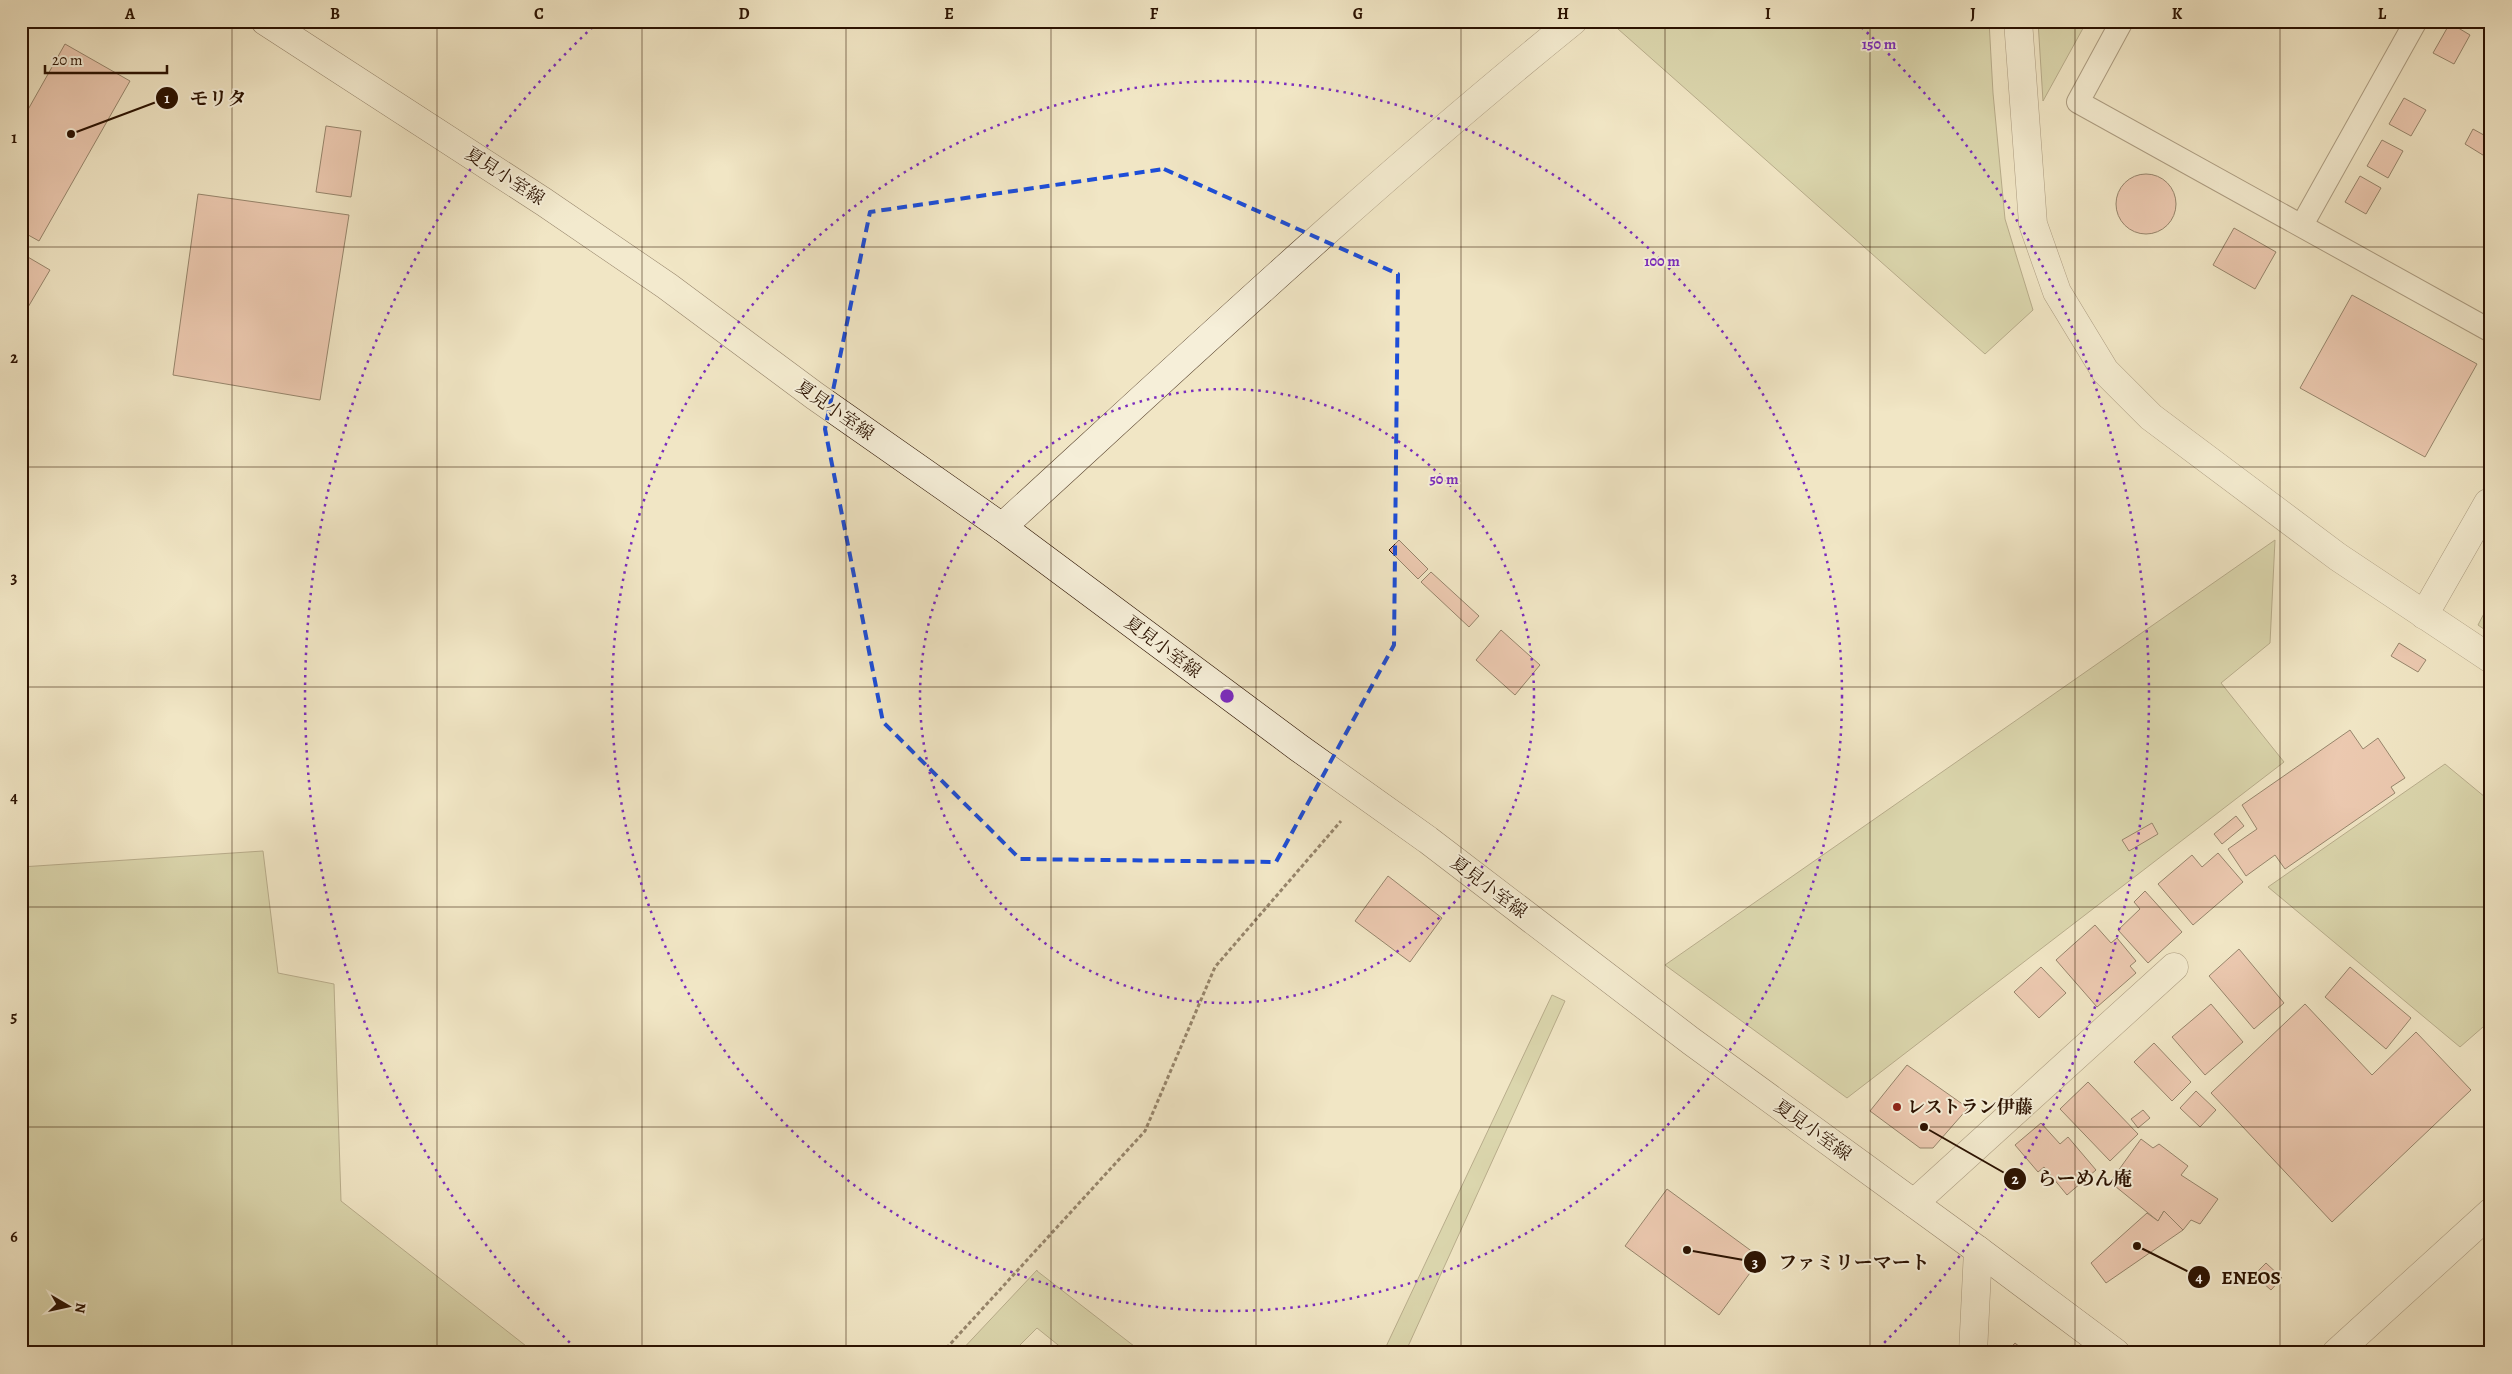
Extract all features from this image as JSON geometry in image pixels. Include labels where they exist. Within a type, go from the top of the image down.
[{"type":"street","name":"夏見小室線","points":[[265,21],[544,202],[667,286],[815,396],[1002,527],[1428,840],[1691,1042],[1978,1250],[2116,1353]]},
{"type":"street","points":[[1002,527],[1186,358],[1478,98],[1573,21]]},
{"type":"street","points":[[2018,21],[2033,224],[2057,292],[2105,370],[2151,417],[2338,557],[2491,659]]},
{"type":"street","points":[[2424,615],[2490,501]]},
{"type":"street","points":[[1914,1204],[2174,967]]},
{"type":"street","points":[[2336,1353],[2491,1212]]},
{"type":"street","points":[[1973,1353],[1978,1250]]},
{"type":"lane","points":[[2122,21],[2078,102],[2302,224],[2491,331]]},
{"type":"lane","points":[[2302,224],[2416,21]]},
{"type":"path","points":[[942,1353],[1145,1131],[1215,967],[1336,828],[1362,793]]},
{"type":"highlighted area","points":[[1164,169],[1398,274],[1394,645],[1276,862],[1020,859],[883,722],[825,429],[870,212]]},
{"type":"green space","points":[[1609,21],[1989,21],[1993,93],[2005,219],[2033,310],[1985,354]]},
{"type":"green space","points":[[2038,21],[2087,21],[2043,101]]},
{"type":"green space","points":[[2275,540],[2270,643],[2221,683],[2284,762],[1847,1098],[1665,965]]},
{"type":"green space","points":[[2491,600],[2491,634],[2478,625]]},
{"type":"green space","points":[[2445,764],[2491,802],[2491,1020],[2460,1047],[2268,887]]},
{"type":"green space","points":[[263,851],[278,973],[334,984],[341,1201],[535,1353],[21,1353],[21,867]]},
{"type":"green space","points":[[1552,995],[1565,1001],[1405,1353],[1383,1353]]},
{"type":"green space","points":[[1037,1270],[1143,1353],[1068,1353],[1037,1328],[1012,1353],[959,1353]]},
{"type":"building","points":[[2450,23],[2470,35],[2454,64],[2433,53]]},
{"type":"building","points":[[65,44],[130,81],[39,241],[21,231],[21,122]]},
{"type":"building","points":[[2404,98],[2426,110],[2411,136],[2389,124]]},
{"type":"building","points":[[326,126],[361,131],[351,197],[316,192]]},
{"type":"building","points":[[2473,129],[2491,139],[2491,160],[2465,144]]},
{"type":"building","points":[[2382,140],[2403,151],[2388,178],[2367,166]]},
{"type":"building","points":[[2140,174],[2152,174],[2168,182],[2174,192],[2176,204],[2174,216],[2168,226],[2152,234],[2140,234],[2124,226],[2116,210],[2116,198],[2124,182]]},
{"type":"building","points":[[2360,176],[2381,188],[2366,214],[2345,202]]},
{"type":"building","points":[[198,194],[349,215],[320,400],[173,375]]},
{"type":"building","points":[[2234,228],[2276,252],[2255,289],[2213,265]]},
{"type":"building","points":[[21,253],[50,270],[21,319]]},
{"type":"building","points":[[2352,295],[2477,364],[2425,457],[2300,388]]},
{"type":"building","points":[[1399,540],[1428,569],[1418,579],[1389,550]]},
{"type":"building","points":[[1431,572],[1479,616],[1469,627],[1421,582]]},
{"type":"building","points":[[1501,630],[1540,665],[1515,695],[1476,660]]},
{"type":"building","points":[[2399,643],[2426,660],[2418,672],[2391,656]]},
{"type":"building","points":[[2350,730],[2363,749],[2378,738],[2405,778],[2391,787],[2395,793],[2285,869],[2275,855],[2246,876],[2228,849],[2257,829],[2242,805]]},
{"type":"building","points":[[2236,816],[2244,826],[2222,844],[2214,834]]},
{"type":"building","points":[[2152,823],[2158,834],[2129,851],[2122,840]]},
{"type":"building","points":[[2218,853],[2243,882],[2193,925],[2158,884],[2192,855],[2202,867]]},
{"type":"building","points":[[1388,876],[1442,918],[1410,962],[1355,921]]},
{"type":"building","points":[[2145,891],[2182,932],[2148,963],[2118,930],[2140,909],[2134,902]]},
{"type":"building","points":[[2095,925],[2111,943],[2117,938],[2136,961],[2130,966],[2136,973],[2097,1007],[2056,960]]},
{"type":"building","points":[[2239,949],[2284,1003],[2254,1029],[2209,976]]},
{"type":"building","points":[[2041,967],[2066,993],[2039,1018],[2014,992]]},
{"type":"building","points":[[2350,967],[2411,1018],[2386,1049],[2325,997]]},
{"type":"building","points":[[2211,1004],[2243,1042],[2205,1075],[2172,1037]]},
{"type":"building","points":[[2305,1004],[2372,1075],[2416,1032],[2471,1090],[2332,1222],[2211,1093]]},
{"type":"building","points":[[2154,1043],[2191,1082],[2172,1101],[2134,1062]]},
{"type":"building","points":[[1907,1065],[1968,1108],[1933,1148],[1920,1148],[1870,1111]]},
{"type":"building","points":[[2088,1082],[2138,1134],[2110,1161],[2060,1109]]},
{"type":"building","points":[[2196,1091],[2216,1110],[2200,1127],[2180,1108]]},
{"type":"building","points":[[2143,1110],[2150,1118],[2138,1128],[2131,1119]]},
{"type":"building","points":[[2041,1123],[2060,1144],[2068,1137],[2096,1170],[2067,1195],[2044,1167],[2038,1172],[2015,1145]]},
{"type":"building","points":[[2141,1139],[2153,1148],[2159,1144],[2188,1166],[2181,1175],[2218,1199],[2200,1224],[2191,1220],[2183,1230],[2164,1211],[2158,1221],[2110,1182]]},
{"type":"building","points":[[1667,1189],[1761,1258],[1719,1315],[1625,1246]]},
{"type":"building","points":[[2164,1211],[2183,1230],[2106,1283],[2091,1263],[2147,1213],[2158,1221]]},
{"type":"building","points":[[2266,1263],[2282,1278],[2271,1290],[2254,1275]]},
{"type":"building","points":[[2015,1343],[2027,1353],[2006,1353]]},
{"type":"place","name":"モリタ","points":[[71,134]]},
{"type":"place","name":"レストラン伊藤","points":[[1897,1107]]},
{"type":"place","name":"らーめん庵","points":[[1924,1127]]},
{"type":"place","name":"ENEOS","points":[[2137,1246]]},
{"type":"place","name":"ファミリーマート","points":[[1687,1250]]}]
